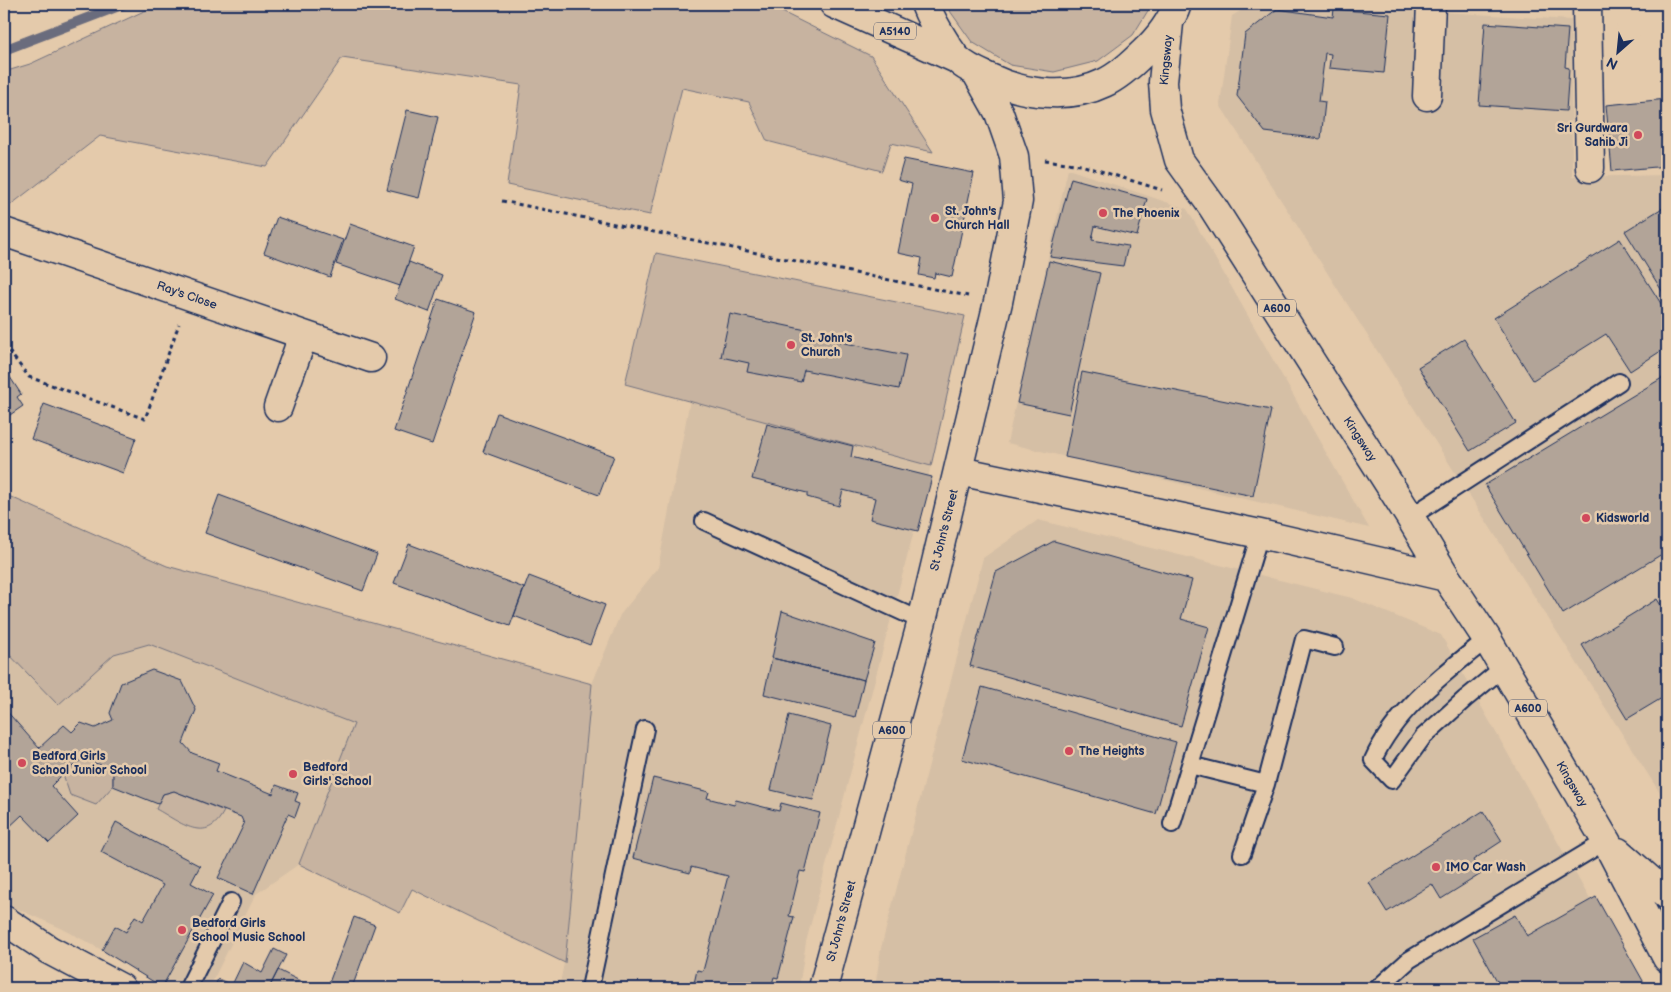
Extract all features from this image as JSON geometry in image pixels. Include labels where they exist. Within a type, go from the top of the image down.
[{"type":"main road","name":"A5140","points":[[834,4],[966,65]]},
{"type":"main road","name":"A600","points":[[925,4],[932,22],[966,65],[1002,84],[1022,90],[1045,93],[1074,92],[1103,83],[1130,66],[1149,48],[1175,9]]},
{"type":"main road","points":[[1427,96],[1431,4]]},
{"type":"main road","points":[[1586,4],[1590,168]]},
{"type":"main road","name":"Kingsway","points":[[1175,9],[1162,82],[1165,110],[1179,160],[1212,206],[1410,517],[1446,577],[1487,638],[1606,841],[1667,958]]},
{"type":"main road","name":"St John's Street","points":[[823,988],[922,621],[998,302],[1018,201],[1014,156],[999,113],[966,65]]},
{"type":"main road","name":"Ray's Close","points":[[4,232],[371,358]]},
{"type":"main road","points":[[278,407],[303,336]]},
{"type":"main road","points":[[959,471],[1260,534],[1446,577]]},
{"type":"main road","name":"Kingsway","points":[[1606,841],[1667,895]]},
{"type":"main road","points":[[4,920],[49,950],[121,988]]},
{"type":"lane","points":[[1410,517],[1619,382]]},
{"type":"lane","points":[[704,521],[922,621]]},
{"type":"lane","points":[[1172,824],[1260,534]]},
{"type":"lane","points":[[1487,638],[1443,675],[1399,718],[1381,742],[1373,760],[1392,780],[1423,737],[1504,667]]},
{"type":"lane","points":[[1242,854],[1266,784],[1304,639],[1336,647]]},
{"type":"lane","points":[[590,988],[645,730]]},
{"type":"lane","points":[[1190,765],[1266,784]]},
{"type":"lane","points":[[1378,988],[1409,960],[1606,841]]},
{"type":"lane","points":[[188,988],[230,902]]},
{"type":"path","points":[[1014,156],[1081,165],[1165,192]]},
{"type":"path","points":[[502,201],[998,302]]},
{"type":"path","points":[[4,345],[30,377],[145,419],[190,296]]},
{"type":"shaded area","points":[[159,4],[766,4],[871,56],[933,152],[891,143],[882,171],[767,141],[749,102],[682,88],[650,215],[507,185],[521,85],[342,58],[267,167],[100,136],[4,210],[4,72],[30,64]]},
{"type":"shaded area","points":[[945,4],[1152,4],[1133,35],[1098,61],[1054,72],[1010,65],[972,42]]},
{"type":"shaded area","points":[[1251,4],[1314,4],[1571,20],[1572,177],[1667,175],[1667,804],[1220,105],[1232,16]]},
{"type":"shaded area","points":[[1068,169],[1187,209],[1369,528],[1007,443]]},
{"type":"shaded area","points":[[656,253],[965,316],[931,466],[625,384]]},
{"type":"shaded area","points":[[690,400],[931,466],[806,942],[799,988],[559,988],[564,963],[412,889],[400,913],[299,864],[256,894],[209,988],[163,988],[102,950],[63,929],[4,903],[4,494],[167,566],[592,684],[620,615],[658,568]]},
{"type":"shaded area","points":[[4,494],[167,566],[592,684],[565,963],[412,889],[400,913],[299,864],[354,724],[149,644],[114,654],[58,705],[4,649]]},
{"type":"shaded area","points":[[1038,520],[1352,598],[1441,635],[1640,988],[875,988],[881,948],[983,558]]},
{"type":"shaded area","points":[[82,759],[113,769],[113,786],[96,805],[70,795],[63,774]]},
{"type":"shaded area","points":[[174,791],[224,811],[210,827],[201,829],[184,825],[156,809],[163,794]]},
{"type":"building","points":[[1277,9],[1333,17],[1334,9],[1390,14],[1384,73],[1329,68],[1331,54],[1325,53],[1319,101],[1325,102],[1321,139],[1265,132],[1237,96],[1245,34]]},
{"type":"building","points":[[1485,23],[1568,29],[1565,67],[1569,68],[1566,111],[1479,105]]},
{"type":"building","name":"Sri Gurdwara Sahib Ji","points":[[1667,99],[1667,166],[1612,171],[1606,105]]},
{"type":"building","points":[[407,110],[438,117],[419,198],[387,190]]},
{"type":"building","name":"St. John's Church Hall","points":[[904,159],[974,173],[952,277],[935,273],[934,278],[919,275],[922,258],[898,253],[912,184],[898,180]]},
{"type":"building","name":"The Phoenix","points":[[1071,178],[1147,199],[1137,236],[1095,226],[1092,240],[1128,246],[1123,266],[1050,257]]},
{"type":"building","points":[[1664,207],[1667,212],[1667,299],[1625,231]]},
{"type":"building","points":[[277,217],[343,240],[330,277],[264,253]]},
{"type":"building","points":[[350,224],[414,247],[400,286],[336,264]]},
{"type":"building","points":[[1620,239],[1667,313],[1667,347],[1630,371],[1606,334],[1533,380],[1494,318]]},
{"type":"building","points":[[1049,261],[1100,273],[1069,414],[1017,403]]},
{"type":"building","points":[[409,262],[442,275],[429,312],[395,299]]},
{"type":"building","points":[[438,299],[476,312],[432,444],[394,431]]},
{"type":"building","name":"St. John's Church","points":[[730,314],[811,331],[810,336],[906,355],[899,389],[804,370],[801,382],[747,372],[749,363],[721,357]]},
{"type":"building","points":[[1464,339],[1516,423],[1470,451],[1418,367]]},
{"type":"building","points":[[4,368],[21,394],[17,397],[23,406],[4,419]]},
{"type":"building","points":[[1082,372],[1271,410],[1253,496],[1065,457]]},
{"type":"building","name":"Kidsworld","points":[[1667,375],[1667,551],[1563,614],[1485,485]]},
{"type":"building","points":[[44,404],[136,438],[123,473],[31,439]]},
{"type":"building","points":[[497,413],[614,456],[599,495],[483,452]]},
{"type":"building","points":[[767,424],[853,446],[851,457],[932,477],[918,531],[870,519],[875,498],[843,490],[839,506],[807,497],[807,493],[752,479]]},
{"type":"building","points":[[219,495],[377,554],[363,591],[205,533]]},
{"type":"building","points":[[1054,541],[1192,580],[1181,619],[1209,627],[1181,726],[970,666],[996,572]]},
{"type":"building","points":[[409,544],[524,588],[510,626],[394,583]]},
{"type":"building","points":[[529,576],[605,605],[590,645],[514,616]]},
{"type":"building","points":[[1657,599],[1667,615],[1667,695],[1627,719],[1582,645]]},
{"type":"building","points":[[782,611],[875,643],[864,680],[772,658]]},
{"type":"building","points":[[772,658],[864,680],[855,717],[764,694]]},
{"type":"building","points":[[152,670],[182,681],[196,710],[183,743],[192,753],[219,763],[216,771],[273,794],[276,785],[298,793],[295,801],[300,803],[295,817],[288,814],[253,894],[218,878],[244,824],[241,817],[174,791],[163,794],[158,804],[113,786],[113,769],[82,759],[51,786],[78,816],[49,843],[22,815],[4,830],[4,708],[39,748],[64,725],[72,732],[81,723],[95,728],[113,720],[110,713],[121,683]]},
{"type":"building","name":"The Heights","points":[[982,687],[1176,742],[1156,814],[962,759]]},
{"type":"building","points":[[789,715],[831,726],[813,800],[771,790]]},
{"type":"building","points":[[653,778],[709,792],[707,798],[734,805],[736,800],[779,811],[781,803],[820,813],[805,872],[800,871],[789,916],[794,917],[778,978],[774,977],[771,988],[693,988],[697,970],[703,971],[728,876],[691,867],[690,873],[633,858]]},
{"type":"building","name":"IMO Car Wash","points":[[1483,811],[1502,841],[1473,860],[1481,874],[1441,899],[1432,884],[1387,912],[1369,883]]},
{"type":"building","points":[[116,822],[200,866],[191,883],[213,895],[162,987],[102,950],[115,926],[126,932],[135,916],[143,921],[163,885],[101,852]]},
{"type":"building","points":[[1596,897],[1647,988],[1501,988],[1473,938],[1515,915],[1527,936]]},
{"type":"building","points":[[354,917],[375,925],[353,985],[362,988],[327,988]]},
{"type":"building","points":[[274,949],[286,955],[269,988],[214,988],[218,979],[232,985],[243,962],[262,973]]},
{"type":"building","points":[[278,970],[310,986],[309,988],[269,988]]},
{"type":"waterway","points":[[4,50],[124,4]]},
{"type":"place","name":"Sri Gurdwara Sahib Ji","points":[[1638,135]]},
{"type":"place","name":"The Phoenix","points":[[1103,213]]},
{"type":"place","name":"St. John's Church Hall","points":[[935,218]]},
{"type":"place","name":"St. John's Church","points":[[791,345]]},
{"type":"place","name":"Kidsworld","points":[[1586,518]]},
{"type":"place","name":"The Heights","points":[[1069,751]]},
{"type":"place","name":"Bedford Girls School Junior School","points":[[22,763]]},
{"type":"place","name":"Bedford Girls' School","points":[[293,774]]},
{"type":"place","name":"IMO Car Wash","points":[[1436,867]]},
{"type":"place","name":"Bedford Girls School Music School","points":[[182,930]]}]
